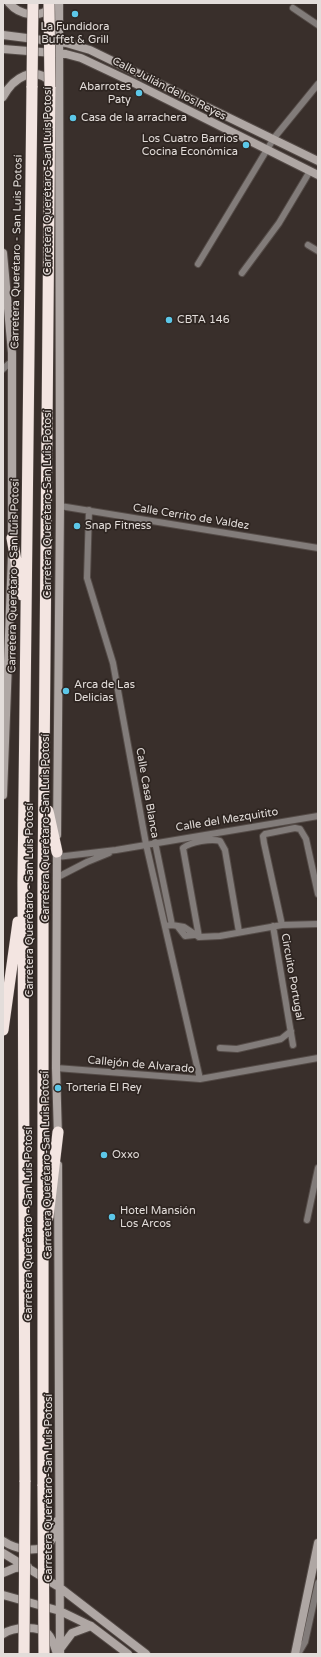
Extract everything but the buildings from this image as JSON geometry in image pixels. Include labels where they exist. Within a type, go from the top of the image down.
[{"type":"highway","name":"Carretera Querétaro - San Luis Potosí","points":[[24,1654],[25,1482],[23,882],[33,3]]},
{"type":"highway","name":"Carretera Querétaro - San Luis Potosí","points":[[44,1654],[42,1265],[44,792],[50,87],[49,3]]},
{"type":"highway","points":[[12,538],[27,624]]},
{"type":"highway","points":[[44,792],[57,854]]},
{"type":"highway","points":[[3,1030],[23,882]]},
{"type":"highway","points":[[42,1265],[58,1132]]},
{"type":"main road","points":[[9,3],[18,10],[28,14],[42,13],[50,9],[55,3]]},
{"type":"main road","name":"Carretera Querétaro-San Luis Potosí","points":[[59,3],[60,506],[56,878],[56,1068],[58,1132],[61,1501],[59,1652]]},
{"type":"main road","name":"Calle Julián de los Reyes","points":[[3,36],[58,42],[90,50],[274,138],[318,161]]},
{"type":"main road","name":"Calle Julián de los Reyes","points":[[3,49],[59,54],[87,60],[314,173]]},
{"type":"main road","points":[[3,97],[16,80],[25,75],[35,74],[44,76],[52,82],[58,100]]},
{"type":"main road","points":[[3,252],[12,361],[12,538],[3,795]]},
{"type":"main road","points":[[3,1541],[15,1548],[31,1550],[50,1543],[54,1535],[61,1501]]},
{"type":"main road","points":[[295,1654],[314,1596],[318,1543]]},
{"type":"main road","points":[[3,1553],[59,1587],[146,1654]]},
{"type":"main road","points":[[3,1573],[15,1568],[28,1567]]},
{"type":"main road","points":[[3,1595],[60,1610],[91,1626],[128,1654]]},
{"type":"main road","points":[[3,1634],[8,1631],[18,1629],[40,1630],[48,1634],[59,1652],[72,1633],[91,1626]]},
{"type":"street","points":[[293,8],[318,25]]},
{"type":"street","points":[[198,264],[274,138],[318,84]]},
{"type":"street","points":[[242,273],[314,173]]},
{"type":"street","points":[[308,245],[318,251]]},
{"type":"street","points":[[3,368],[12,361]]},
{"type":"street","name":"Calle Cerrito de Valdez","points":[[60,506],[318,548]]},
{"type":"street","name":"Calle Casa Blanca","points":[[89,510],[87,578],[113,663],[146,844],[200,1079]]},
{"type":"street","name":"Calle del Mezquitito","points":[[57,854],[116,850],[155,842],[318,816]]},
{"type":"street","points":[[282,925],[264,843],[263,836],[265,834],[295,828],[300,829],[306,839],[318,894]]},
{"type":"street","points":[[197,936],[184,848],[188,845],[215,840],[220,841],[225,850],[239,932]]},
{"type":"street","points":[[155,842],[175,926]]},
{"type":"street","name":"Calle del Mezquitito","points":[[56,878],[87,862],[116,850]]},
{"type":"street","points":[[165,926],[175,926],[189,929],[197,936],[220,936],[273,926],[318,924]]},
{"type":"street","name":"Circuito Portugal","points":[[273,926],[293,1045]]},
{"type":"street","name":"Circuito Portugal","points":[[220,1048],[237,1049],[281,1039],[291,1031]]},
{"type":"street","name":"Callejón de Alvarado","points":[[56,1068],[200,1079],[318,1058]]},
{"type":"street","points":[[307,1220],[318,1168]]},
{"type":"street","points":[[298,1654],[305,1642],[318,1583]]},
{"type":"place","name":"La Fundidora Buffet & Grill","points":[[75,14]]},
{"type":"place","name":"Abarrotes Paty","points":[[139,93]]},
{"type":"place","name":"Casa de la arrachera","points":[[73,118]]},
{"type":"place","name":"Los Cuatro Barrios Cocina Económica","points":[[246,145]]},
{"type":"place","name":"CBTA 146","points":[[169,320]]},
{"type":"place","name":"Snap Fitness","points":[[77,526]]},
{"type":"place","name":"Arca de Las Delicias","points":[[66,691]]},
{"type":"place","name":"Torteria El Rey","points":[[58,1088]]},
{"type":"place","name":"Oxxo","points":[[104,1155]]},
{"type":"place","name":"Hotel Mansión Los Arcos","points":[[112,1217]]}]
